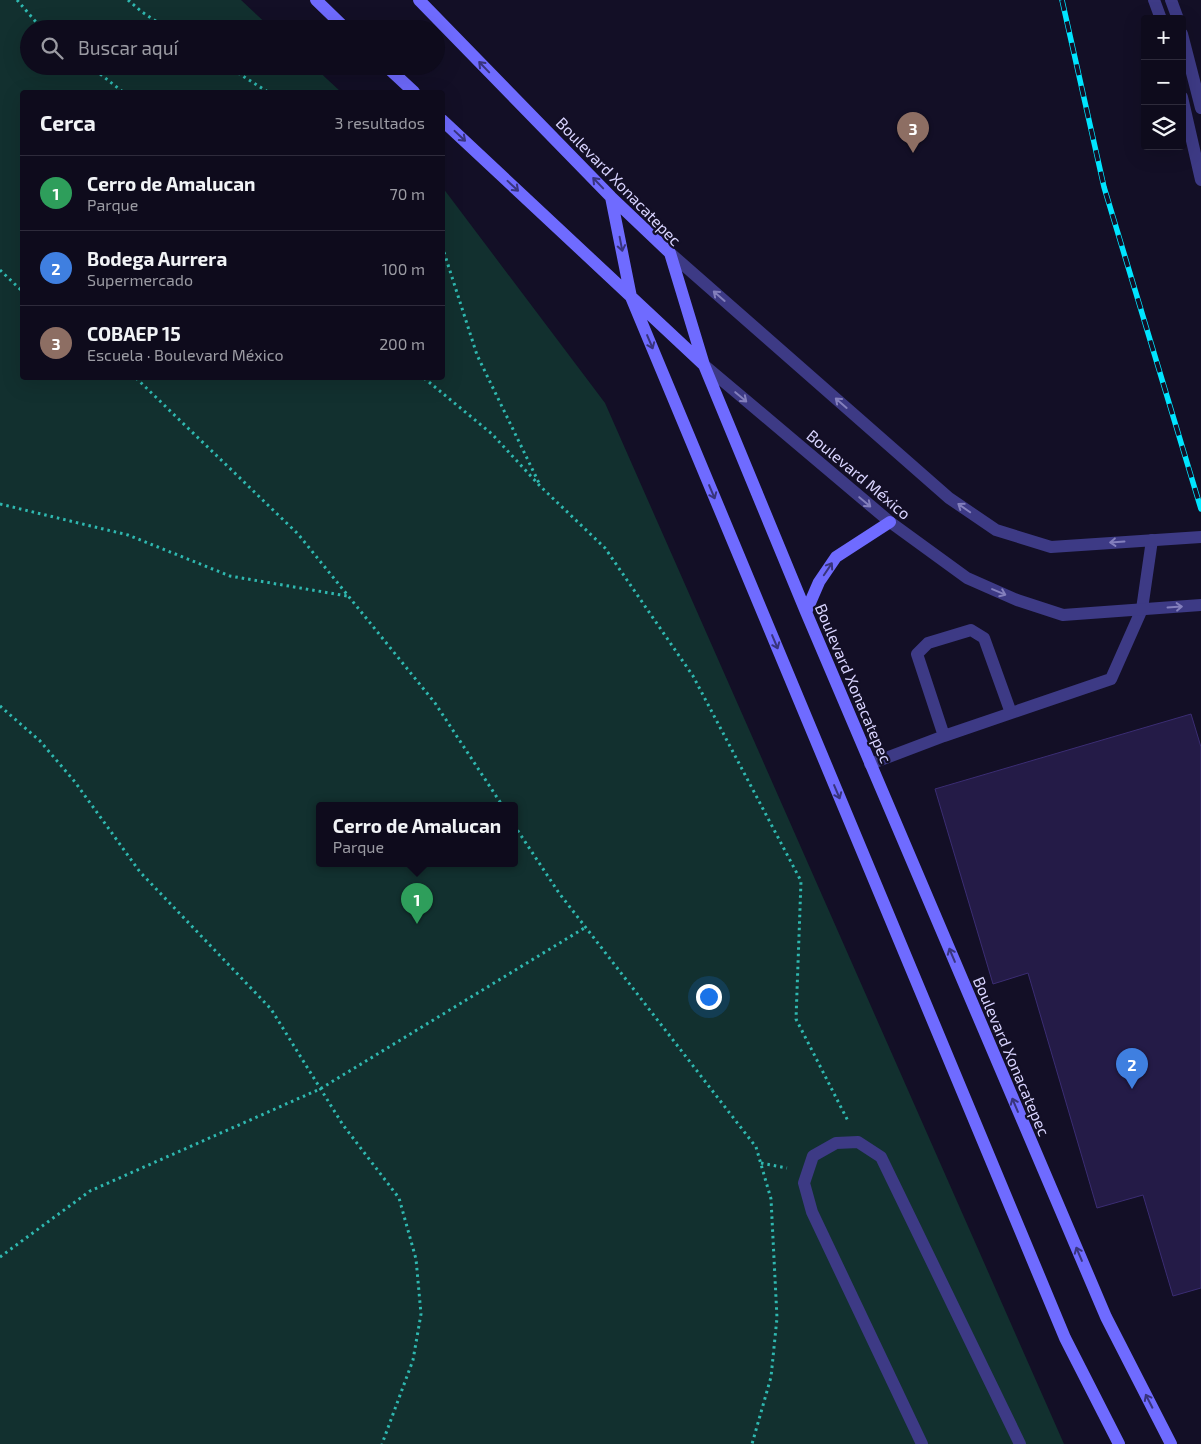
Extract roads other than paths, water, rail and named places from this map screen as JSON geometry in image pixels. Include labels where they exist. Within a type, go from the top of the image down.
[{"type":"main road","points":[[316,0],[337,20]]},
{"type":"main road","name":"Boulevard Xonacatepec","points":[[418,0],[438,20]]},
{"type":"main road","name":"Boulevard Xonacatepec","points":[[445,27],[670,253],[704,365],[806,612],[1106,1317],[1171,1444]]},
{"type":"main road","points":[[396,75],[412,90]]},
{"type":"main road","points":[[445,123],[631,297]]},
{"type":"main road","points":[[612,196],[631,297],[1065,1338],[1119,1444]]},
{"type":"main road","name":"Boulevard México","points":[[631,297],[704,365]]},
{"type":"main road","points":[[806,612],[819,582],[836,557],[890,522]]},
{"type":"street","points":[[1154,0],[1160,15]]},
{"type":"street","points":[[1172,0],[1177,15]]},
{"type":"street","points":[[1186,50],[1201,108]]},
{"type":"street","points":[[1184,105],[1201,180]]},
{"type":"street","points":[[670,253],[949,498],[996,530],[1051,547],[1201,537]]},
{"type":"street","name":"Boulevard México","points":[[704,365],[890,522],[967,578],[1017,600],[1063,615],[1201,605]]},
{"type":"street","points":[[870,764],[944,736],[1111,679],[1142,609],[1152,540]]},
{"type":"street","points":[[944,736],[917,654],[928,643],[971,630],[984,638],[1011,713]]},
{"type":"street","points":[[922,1444],[812,1212],[804,1183],[812,1156],[836,1143],[858,1142],[881,1158],[1020,1444]]},
{"type":"railway","points":[[1062,0],[1104,187],[1201,509]]},
{"type":"place","name":"COBAEP 15","points":[[913,153]]},
{"type":"place","name":"Cerro de Amalucan","points":[[417,924]]},
{"type":"place","name":"Bodega Aurrera","points":[[1132,1089]]}]
